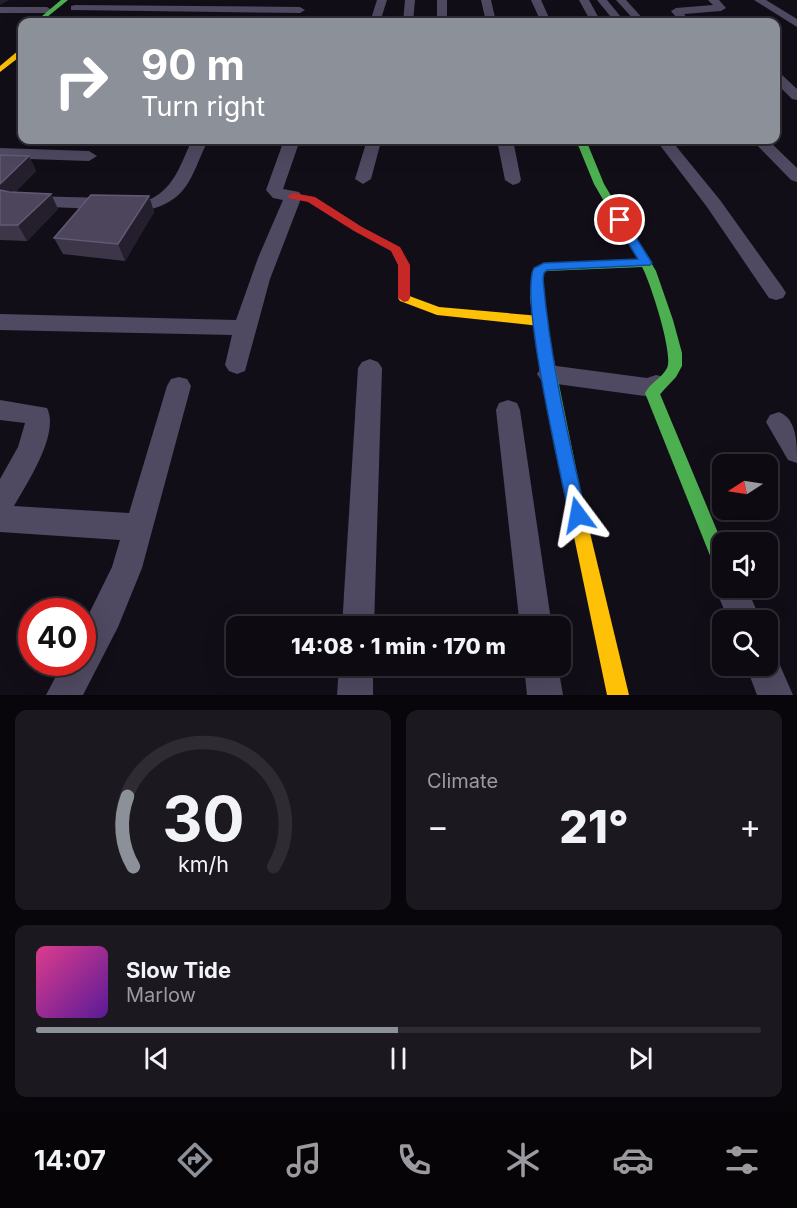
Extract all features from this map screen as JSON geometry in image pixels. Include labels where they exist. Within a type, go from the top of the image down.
[{"type":"street","points":[[0,9],[13,0]]},
{"type":"street","points":[[48,16],[59,0]]},
{"type":"street","points":[[376,18],[382,0]]},
{"type":"street","points":[[408,18],[410,0]]},
{"type":"street","points":[[442,0],[442,18]]},
{"type":"street","points":[[486,0],[490,18]]},
{"type":"street","points":[[536,0],[544,18]]},
{"type":"street","points":[[584,0],[594,18]]},
{"type":"street","points":[[602,0],[617,18]]},
{"type":"street","points":[[621,0],[637,18]]},
{"type":"street","points":[[682,18],[676,11],[721,8],[713,0]]},
{"type":"street","points":[[759,0],[797,24]]},
{"type":"street","points":[[0,9],[48,16],[74,2],[300,9]]},
{"type":"street","points":[[45,18],[74,2]]},
{"type":"street","points":[[60,18],[74,2]]},
{"type":"street","points":[[7,62],[18,49]]},
{"type":"street","points":[[780,81],[797,96]]},
{"type":"street","points":[[18,200],[157,205],[166,201],[184,178],[198,144]]},
{"type":"street","points":[[291,144],[274,189],[279,194],[310,199],[358,229],[396,249],[404,265],[403,298],[437,311],[540,321]]},
{"type":"street","points":[[363,179],[374,144]]},
{"type":"street","points":[[506,144],[513,180]]},
{"type":"street","points":[[549,374],[652,388],[672,374],[675,365],[675,350],[664,306],[646,263],[593,175],[582,144]]},
{"type":"street","points":[[667,144],[714,204],[776,294]]},
{"type":"street","points":[[763,144],[797,177]]},
{"type":"street","points":[[0,153],[89,156]]},
{"type":"street","points":[[237,366],[244,328],[260,275],[293,196]]},
{"type":"street","points":[[618,695],[560,436],[540,321],[537,279],[538,271],[544,267],[646,263]]},
{"type":"street","points":[[0,322],[244,328]]},
{"type":"street","points":[[359,616],[370,368]]},
{"type":"street","points":[[656,384],[652,393],[712,540]]},
{"type":"street","points":[[96,636],[127,568],[179,386]]},
{"type":"street","points":[[0,410],[29,413],[38,416],[39,422],[35,438],[0,505]]},
{"type":"street","points":[[508,410],[535,616]]},
{"type":"street","points":[[779,422],[797,452]]},
{"type":"street","points":[[0,519],[138,527]]},
{"type":"street","points":[[64,695],[74,676]]},
{"type":"street","points":[[355,695],[356,676]]},
{"type":"street","points":[[542,676],[545,695]]},
{"type":"street","points":[[767,676],[775,695]]},
{"type":"building","points":[[0,155],[29,156],[0,184]]},
{"type":"building","points":[[0,190],[51,194],[18,225],[0,225]]},
{"type":"building","points":[[91,195],[149,196],[118,244],[54,238]]},
{"type":"traffic: fast","points":[[43,18],[65,0]]},
{"type":"traffic: fast","points":[[583,144],[599,184],[650,271],[667,320],[675,353],[675,366],[652,393],[712,540]]},
{"type":"traffic: fast","points":[[576,508],[540,325],[536,297],[538,271],[544,267],[646,263]]},
{"type":"traffic: slow","points":[[0,70],[18,55]]},
{"type":"traffic: slow","points":[[404,298],[437,311],[540,321]]},
{"type":"traffic: slow","points":[[576,508],[618,695]]},
{"type":"traffic: jam","points":[[293,196],[311,199],[358,229],[396,249],[404,265],[404,298]]},
{"type":"route","points":[[578,515],[554,408],[540,321],[538,271],[544,267],[560,265],[646,263],[620,220]]}]
